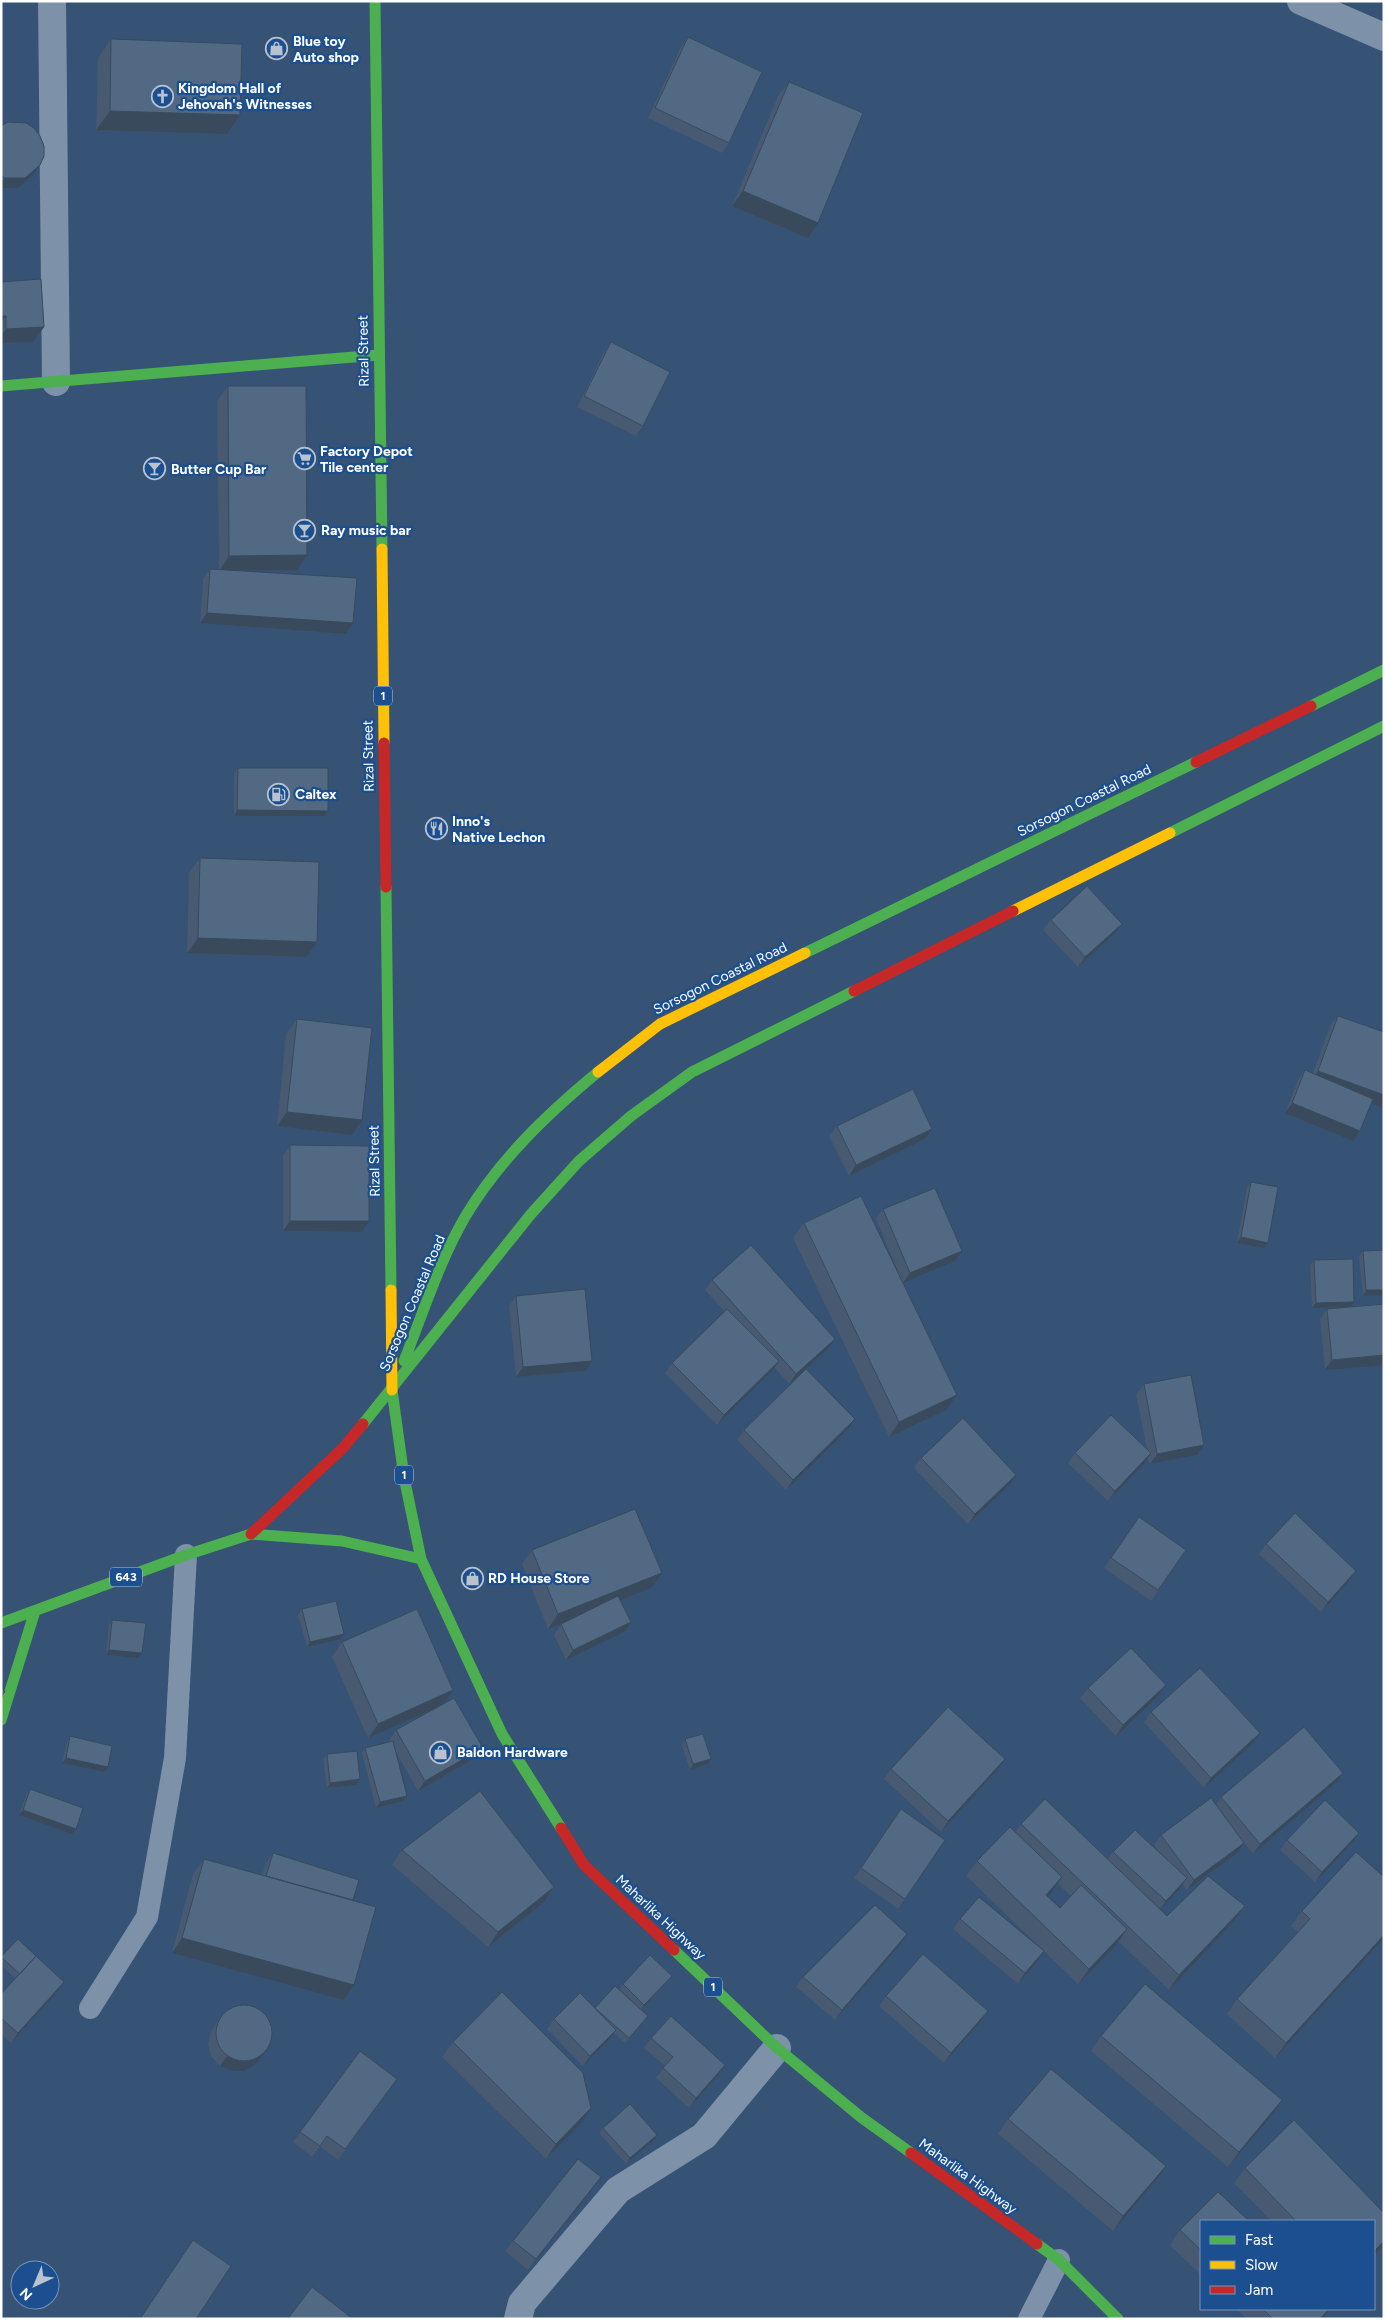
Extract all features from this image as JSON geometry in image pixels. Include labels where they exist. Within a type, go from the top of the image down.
[{"type":"main road","name":"Rizal Street","points":[[375,1],[392,1390]]},
{"type":"main road","points":[[1,386],[378,355]]},
{"type":"main road","name":"Sorsogon Coastal Road","points":[[392,1390],[447,1254],[465,1218],[490,1179],[544,1120],[595,1074],[660,1024],[1384,670]]},
{"type":"main road","name":"Sorsogon Coastal Road","points":[[392,1390],[531,1214],[579,1161],[631,1116],[692,1072],[1384,726]]},
{"type":"main road","name":"643","points":[[251,1534],[343,1448],[392,1390]]},
{"type":"main road","name":"Maharlika Highway","points":[[392,1390],[404,1477],[421,1559],[502,1734],[584,1865],[777,2048],[862,2118],[1059,2260],[1118,2319]]},
{"type":"main road","name":"643","points":[[1,1623],[186,1555],[251,1534],[342,1541],[421,1559]]},
{"type":"main road","points":[[1,1720],[35,1611]]},
{"type":"street","points":[[52,1],[56,382]]},
{"type":"street","points":[[1301,1],[1384,37]]},
{"type":"street","points":[[518,2319],[522,2303],[618,2190],[704,2136],[777,2048]]},
{"type":"lane","points":[[90,2008],[147,1918],[174,1758],[186,1555]]},
{"type":"lane","points":[[1029,2319],[1059,2260]]},
{"type":"building","points":[[688,37],[762,72],[729,143],[655,108]]},
{"type":"building","name":"Kingdom Hall of Jehovah's Witnesses","points":[[111,39],[242,44],[240,115],[110,111]]},
{"type":"building","points":[[789,82],[863,113],[818,223],[743,191]]},
{"type":"building","points":[[8,122],[26,123],[34,128],[44,146],[44,156],[40,165],[25,178],[5,178],[1,176],[1,126]]},
{"type":"building","points":[[41,279],[44,327],[6,329],[6,316],[1,316],[1,282]]},
{"type":"building","points":[[611,342],[670,372],[643,426],[584,396]]},
{"type":"building","points":[[228,386],[306,386],[307,555],[229,556]]},
{"type":"building","points":[[210,569],[357,578],[353,623],[207,613]]},
{"type":"building","name":"Caltex","points":[[238,768],[328,768],[328,811],[237,810]]},
{"type":"building","points":[[200,858],[319,862],[317,942],[198,938]]},
{"type":"building","points":[[1087,886],[1122,924],[1085,957],[1051,920]]},
{"type":"building","points":[[1338,1016],[1384,1032],[1384,1095],[1318,1071]]},
{"type":"building","points":[[297,1019],[372,1028],[362,1120],[287,1112]]},
{"type":"building","points":[[1305,1070],[1373,1099],[1360,1131],[1292,1103]]},
{"type":"building","points":[[913,1089],[932,1129],[856,1165],[837,1126]]},
{"type":"building","points":[[290,1145],[369,1146],[369,1221],[290,1221]]},
{"type":"building","points":[[1251,1182],[1278,1187],[1268,1243],[1241,1237]]},
{"type":"building","points":[[935,1188],[962,1251],[910,1273],[883,1209]]},
{"type":"building","points":[[861,1196],[957,1395],[899,1422],[804,1223]]},
{"type":"building","points":[[751,1245],[835,1339],[796,1374],[712,1280]]},
{"type":"building","points":[[1384,1250],[1384,1290],[1366,1290],[1363,1251]]},
{"type":"building","points":[[1353,1259],[1354,1302],[1316,1303],[1314,1260]]},
{"type":"building","points":[[585,1289],[592,1361],[523,1367],[516,1296]]},
{"type":"building","points":[[1384,1304],[1384,1355],[1332,1360],[1327,1309]]},
{"type":"building","points":[[727,1309],[779,1361],[724,1415],[672,1363]]},
{"type":"building","points":[[806,1369],[855,1419],[793,1480],[744,1430]]},
{"type":"building","points":[[1191,1375],[1204,1445],[1157,1454],[1144,1384]]},
{"type":"building","points":[[1111,1415],[1151,1453],[1115,1491],[1075,1453]]},
{"type":"building","points":[[963,1418],[1016,1475],[975,1514],[921,1458]]},
{"type":"building","points":[[635,1509],[662,1573],[558,1614],[532,1550]]},
{"type":"building","points":[[1295,1513],[1356,1571],[1328,1602],[1266,1544]]},
{"type":"building","points":[[1139,1517],[1186,1550],[1158,1590],[1111,1558]]},
{"type":"building","points":[[618,1596],[631,1622],[573,1650],[561,1624]]},
{"type":"building","points":[[336,1601],[344,1634],[310,1642],[302,1609]]},
{"type":"building","points":[[417,1609],[453,1690],[378,1724],[342,1642]]},
{"type":"building","points":[[112,1620],[146,1623],[142,1653],[109,1650]]},
{"type":"building","points":[[1131,1648],[1166,1685],[1123,1725],[1088,1688]]},
{"type":"building","points":[[1200,1668],[1260,1733],[1211,1778],[1151,1712]]},
{"type":"building","points":[[1,1687],[5,1692],[1,1695]]},
{"type":"building","points":[[454,1698],[483,1748],[425,1781],[396,1730]]},
{"type":"building","points":[[948,1707],[1005,1759],[948,1821],[891,1769]]},
{"type":"building","points":[[1304,1727],[1343,1773],[1260,1844],[1221,1797]]},
{"type":"building","points":[[703,1734],[711,1759],[693,1764],[685,1739]]},
{"type":"building","points":[[70,1736],[112,1746],[108,1767],[66,1758]]},
{"type":"building","points":[[393,1741],[407,1796],[380,1802],[365,1748]]},
{"type":"building","points":[[357,1751],[360,1779],[330,1783],[327,1754]]},
{"type":"building","points":[[30,1789],[83,1808],[76,1829],[23,1810]]},
{"type":"building","points":[[480,1791],[554,1887],[498,1932],[402,1850]]},
{"type":"building","points":[[1211,1798],[1244,1843],[1194,1880],[1161,1835]]},
{"type":"building","points":[[1045,1799],[1167,1916],[1208,1876],[1245,1906],[1179,1975],[1021,1824]]},
{"type":"building","points":[[1325,1800],[1359,1833],[1322,1872],[1287,1840]]},
{"type":"building","points":[[901,1809],[945,1840],[905,1899],[861,1868]]},
{"type":"building","points":[[1010,1827],[1062,1877],[1046,1895],[1060,1908],[1081,1885],[1127,1929],[1089,1969],[977,1861]]},
{"type":"building","points":[[1135,1830],[1187,1878],[1166,1901],[1113,1852]]},
{"type":"building","points":[[1356,1852],[1384,1877],[1384,1935],[1286,2043],[1237,1999],[1310,1919],[1302,1911]]},
{"type":"building","points":[[273,1853],[359,1880],[353,1900],[266,1876]]},
{"type":"building","points":[[204,1859],[376,1907],[354,1985],[182,1938]]},
{"type":"building","points":[[979,1897],[1044,1951],[1025,1973],[960,1919]]},
{"type":"building","points":[[875,1905],[907,1934],[842,2010],[803,1977]]},
{"type":"building","points":[[18,1939],[36,1956],[20,1974],[1,1957]]},
{"type":"building","points":[[923,1954],[988,2011],[951,2053],[886,1996]]},
{"type":"building","points":[[650,1955],[672,1976],[644,2005],[623,1984]]},
{"type":"building","points":[[36,1956],[64,1982],[18,2033],[1,2018],[1,1994]]},
{"type":"building","points":[[1145,1984],[1282,2100],[1239,2152],[1101,2036]]},
{"type":"building","points":[[615,1986],[648,2016],[629,2038],[595,2008]]},
{"type":"building","points":[[502,1992],[583,2073],[591,2108],[556,2144],[453,2042]]},
{"type":"building","points":[[580,1993],[616,2030],[590,2056],[554,2019]]},
{"type":"building","points":[[238,2005],[250,2005],[264,2013],[272,2027],[270,2044],[264,2053],[250,2061],[238,2061],[228,2056],[221,2049],[216,2039],[216,2027],[221,2017],[228,2010]]},
{"type":"building","points":[[671,2016],[725,2065],[696,2098],[663,2068],[673,2057],[651,2038]]},
{"type":"building","points":[[360,2051],[397,2079],[345,2149],[327,2136],[320,2146],[300,2132]]},
{"type":"building","points":[[1051,2069],[1166,2166],[1123,2216],[1008,2119]]},
{"type":"building","points":[[630,2104],[657,2135],[630,2158],[603,2128]]},
{"type":"building","points":[[1294,2120],[1384,2213],[1384,2241],[1375,2250],[1375,2220],[1295,2220],[1245,2168]]},
{"type":"building","points":[[578,2159],[601,2177],[536,2259],[513,2241]]},
{"type":"building","points":[[1218,2192],[1248,2220],[1200,2220],[1200,2249],[1180,2230]]},
{"type":"building","points":[[193,2240],[231,2266],[196,2319],[140,2319]]},
{"type":"building","points":[[312,2287],[353,2319],[291,2319],[289,2317]]},
{"type":"building","points":[[1264,2310],[1328,2310],[1320,2319],[1273,2319]]},
{"type":"traffic: fast","points":[[375,1],[382,549]]},
{"type":"traffic: fast","points":[[1,386],[378,355]]},
{"type":"traffic: fast","points":[[1311,706],[1384,670]]},
{"type":"traffic: fast","points":[[1170,833],[1384,726]]},
{"type":"traffic: fast","points":[[805,953],[1196,762]]},
{"type":"traffic: fast","points":[[386,887],[391,1290]]},
{"type":"traffic: fast","points":[[363,1424],[531,1214],[579,1161],[631,1116],[692,1072],[854,991]]},
{"type":"traffic: fast","points":[[404,1361],[447,1252],[478,1196],[509,1157],[542,1121],[598,1072]]},
{"type":"traffic: fast","points":[[392,1390],[404,1477],[421,1559],[502,1734],[561,1828]]},
{"type":"traffic: fast","points":[[1,1623],[186,1555],[251,1534],[342,1541],[421,1559]]},
{"type":"traffic: fast","points":[[1,1720],[35,1611]]},
{"type":"traffic: fast","points":[[674,1950],[777,2048],[862,2118],[911,2153]]},
{"type":"traffic: fast","points":[[1037,2244],[1059,2260],[1118,2319]]},
{"type":"traffic: slow","points":[[382,549],[384,743]]},
{"type":"traffic: slow","points":[[1013,911],[1170,833]]},
{"type":"traffic: slow","points":[[598,1072],[660,1024],[805,953]]},
{"type":"traffic: slow","points":[[391,1290],[392,1390]]},
{"type":"traffic: jam","points":[[1196,762],[1311,706]]},
{"type":"traffic: jam","points":[[384,743],[386,887]]},
{"type":"traffic: jam","points":[[854,991],[1013,911]]},
{"type":"traffic: jam","points":[[251,1534],[343,1448],[363,1424]]},
{"type":"traffic: jam","points":[[561,1828],[584,1865],[674,1950]]},
{"type":"traffic: jam","points":[[911,2153],[1037,2244]]},
{"type":"place","name":"Blue toy Auto shop","points":[[277,49]]},
{"type":"place","name":"Kingdom Hall of Jehovah's Witnesses","points":[[162,96]]},
{"type":"place","name":"Factory Depot Tile center","points":[[304,459]]},
{"type":"place","name":"Butter Cup Bar","points":[[155,469]]},
{"type":"place","name":"Ray music bar","points":[[305,530]]},
{"type":"place","name":"Caltex","points":[[279,794]]},
{"type":"place","name":"Inno's Native Lechon","points":[[436,829]]},
{"type":"place","name":"RD House Store","points":[[472,1578]]},
{"type":"place","name":"Baldon Hardware","points":[[441,1752]]}]
